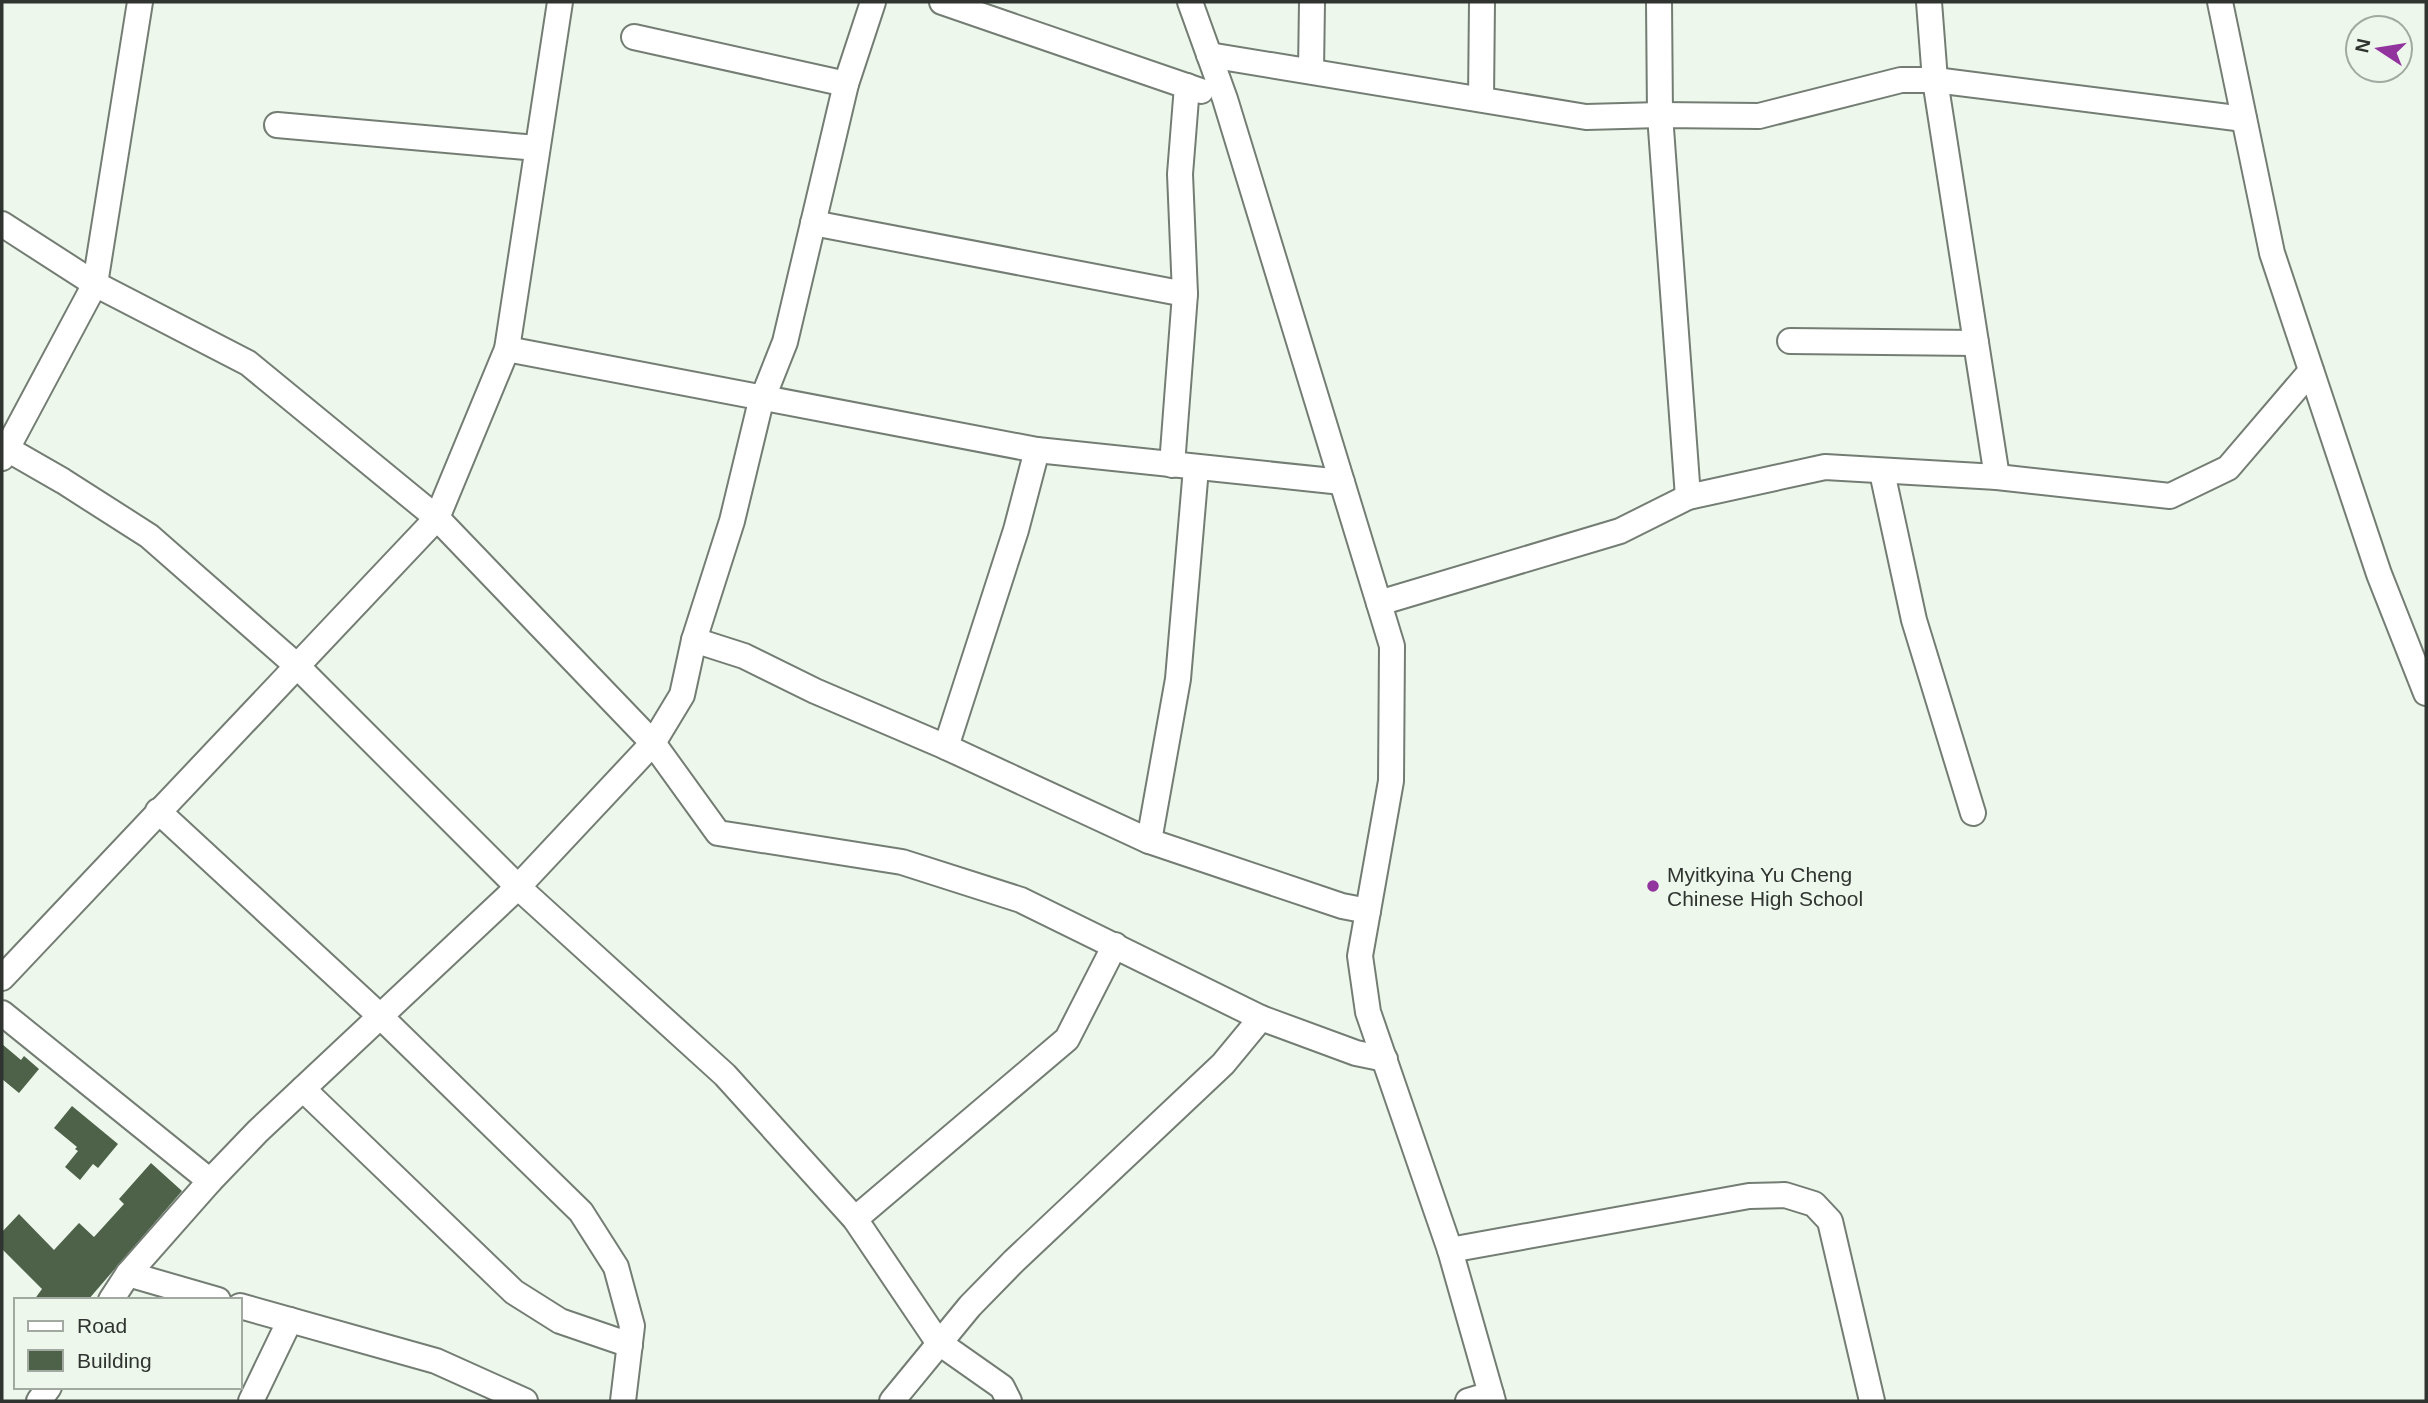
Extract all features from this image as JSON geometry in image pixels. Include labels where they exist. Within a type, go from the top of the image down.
[{"type":"street","points":[[140,2],[95,284],[4,451],[149,536],[296,665],[518,887],[725,1075],[855,1219],[938,1342],[1002,1387],[1009,1401]]},
{"type":"street","points":[[2,978],[437,518],[507,349],[560,2]]},
{"type":"street","points":[[112,1298],[128,1274],[209,1181],[518,887],[653,743],[682,695],[694,640],[732,521],[763,398],[785,342],[846,84],[873,2]]},
{"type":"street","points":[[942,2],[1225,99]]},
{"type":"street","points":[[1190,2],[1225,99],[1392,646],[1391,780],[1360,956],[1368,1012],[1450,1250],[1484,1399]]},
{"type":"street","points":[[1311,71],[1312,2]]},
{"type":"street","points":[[1481,99],[1482,2]]},
{"type":"street","points":[[1659,2],[1660,115],[1688,497]]},
{"type":"street","points":[[1929,2],[1935,80],[1997,477]]},
{"type":"street","points":[[2220,2],[2272,253],[2379,574],[2426,693]]},
{"type":"street","points":[[634,37],[846,84]]},
{"type":"street","points":[[1209,55],[1586,117],[1759,116],[1901,80],[1935,80],[2244,119]]},
{"type":"street","points":[[1149,841],[1178,678],[1184,466],[1185,294],[1180,174],[1187,86]]},
{"type":"street","points":[[277,124],[537,148]]},
{"type":"street","points":[[813,223],[1185,294]]},
{"type":"street","points":[[2,224],[95,284],[248,363],[437,518],[653,743],[718,833],[902,862],[1021,901],[1261,1018],[1356,1053],[1385,1059]]},
{"type":"street","points":[[1790,341],[1976,343]]},
{"type":"street","points":[[507,349],[1037,450],[1342,482]]},
{"type":"street","points":[[1379,603],[1620,531],[1688,497],[1825,467],[1997,477],[2171,496],[2228,468],[2311,371]]},
{"type":"street","points":[[946,747],[1016,530],[1037,450]]},
{"type":"street","points":[[1882,472],[1914,620],[1973,813]]},
{"type":"street","points":[[694,640],[744,656],[815,691],[946,747],[1149,841],[1342,906],[1368,911]]},
{"type":"street","points":[[158,811],[380,1016],[581,1212],[616,1267],[632,1326],[623,1401]]},
{"type":"street","points":[[855,1219],[1067,1039],[1115,945]]},
{"type":"street","points":[[2,1013],[209,1181]]},
{"type":"street","points":[[892,1401],[938,1342],[1014,1261],[1223,1064],[1261,1018]]},
{"type":"street","points":[[303,1089],[514,1292],[560,1321],[630,1345]]},
{"type":"street","points":[[1450,1250],[1749,1196],[1785,1195],[1814,1204],[1830,1221],[1872,1401]]},
{"type":"street","points":[[128,1274],[211,1298]]},
{"type":"street","points":[[242,1307],[436,1361],[525,1401]]},
{"type":"street","points":[[251,1401],[290,1320]]},
{"type":"building","points":[[2,1044],[21,1060],[24,1056],[39,1069],[19,1093],[2,1079]]},
{"type":"building","points":[[72,1106],[118,1144],[98,1168],[93,1164],[80,1180],[65,1167],[78,1151],[75,1149],[77,1147],[54,1128]]},
{"type":"building","points":[[151,1163],[182,1191],[90,1298],[35,1298],[42,1289],[2,1249],[2,1232],[19,1214],[54,1250],[79,1223],[94,1237],[124,1204],[119,1199]]},
{"type":"place","name":"Myitkyina Yu Cheng Chinese High School","points":[[1653,886]]}]
